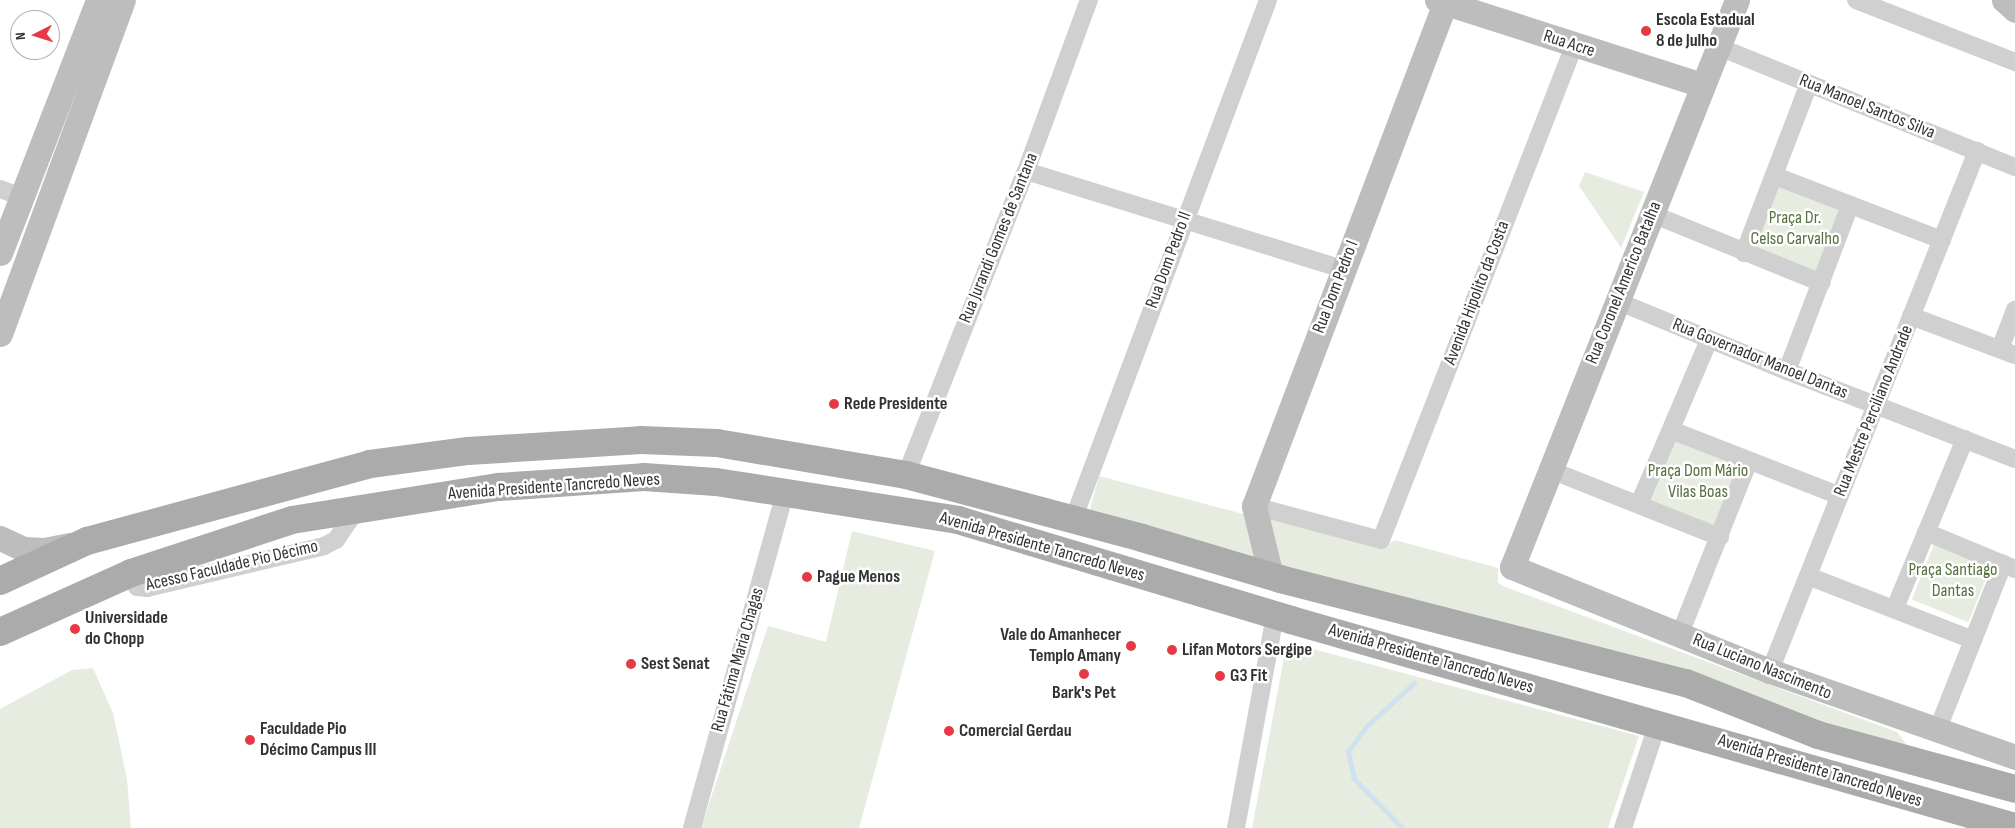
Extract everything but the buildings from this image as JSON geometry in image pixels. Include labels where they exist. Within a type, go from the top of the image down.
[{"type":"main road","name":"Avenida Presidente Tancredo Neves","points":[[0,582],[87,541],[361,466],[468,450],[641,440],[717,443],[906,475],[1265,574],[1686,683],[1818,735],[2015,789]]},
{"type":"main road","name":"Avenida Presidente Tancredo Neves","points":[[0,632],[131,573],[292,520],[499,487],[644,477],[716,482],[958,520],[1283,618],[1658,723],[1968,820],[2015,827]]},
{"type":"main road","points":[[1265,574],[1283,618]]},
{"type":"street","points":[[0,253],[11,193],[98,0]]},
{"type":"street","points":[[0,334],[123,0]]},
{"type":"street","name":"Rua Jurandi Gomes de Santana","points":[[906,475],[1026,171],[1089,0]]},
{"type":"street","name":"Rua Dom Pedro II","points":[[1073,520],[1183,221],[1268,0]]},
{"type":"street","name":"Rua Coronel Americo Batalha","points":[[1512,567],[1548,469],[1652,214],[1701,85],[1719,47],[1737,0]]},
{"type":"street","points":[[1856,0],[2015,62]]},
{"type":"street","points":[[2004,0],[2015,10]]},
{"type":"street","name":"Rua Acre","points":[[1448,2],[1574,46],[1701,85]]},
{"type":"street","name":"Rua Dom Pedro I","points":[[1254,506],[1342,269],[1448,2]]},
{"type":"street","name":"Avenida Hipolito da Costa","points":[[1254,506],[1381,540],[1574,46]]},
{"type":"street","name":"Rua Manoel Santos Silva","points":[[1719,47],[2015,167]]},
{"type":"street","points":[[1744,253],[1776,176],[1809,84]]},
{"type":"street","name":"Rua Mestre Perciliano Andrade","points":[[1770,671],[1977,151]]},
{"type":"street","points":[[1026,171],[1342,269]]},
{"type":"street","points":[[1776,176],[1942,240]]},
{"type":"street","points":[[1787,371],[1850,205]]},
{"type":"street","points":[[1652,214],[1744,253],[1822,283]]},
{"type":"street","name":"Rua Governador Manoel Dantas","points":[[1617,301],[1787,371],[2015,459]]},
{"type":"street","points":[[1911,316],[2007,352],[2015,310]]},
{"type":"street","points":[[1639,504],[1709,340]]},
{"type":"street","points":[[1671,430],[1840,496]]},
{"type":"street","points":[[1894,608],[1965,439]]},
{"type":"street","points":[[1680,634],[1749,460]]},
{"type":"street","points":[[1548,469],[1720,537]]},
{"type":"street","name":"Rua Fátima Maria Chagas","points":[[692,828],[785,492]]},
{"type":"street","points":[[1254,506],[1265,574]]},
{"type":"street","points":[[1926,532],[2009,566],[1973,640],[1938,731]]},
{"type":"street","points":[[0,538],[24,549],[44,550],[87,541]]},
{"type":"street","name":"Rua Luciano Nascimento","points":[[1512,567],[1770,671],[2015,757]]},
{"type":"street","points":[[1808,576],[1973,640]]},
{"type":"street","points":[[1236,828],[1283,618]]},
{"type":"street","points":[[1624,828],[1658,723]]},
{"type":"green space","points":[[1585,172],[1644,192],[1621,248],[1579,186]]},
{"type":"green space","name":"Praça Dr. Celso Carvalho","points":[[1776,184],[1839,208],[1814,276],[1750,251]]},
{"type":"green space","name":"Praça Dom Mário Vilas Boas","points":[[1675,435],[1746,464],[1720,530],[1648,501]]},
{"type":"green space","points":[[1099,476],[1251,516],[1261,560],[1090,509]]},
{"type":"green space","points":[[1261,517],[1384,547],[1395,540],[1498,568],[1498,583],[1503,586],[1897,732],[1909,748],[1273,565]]},
{"type":"green space","points":[[852,531],[935,551],[859,828],[701,828],[768,626],[826,642]]},
{"type":"green space","name":"Praça Santiago Dantas","points":[[1935,542],[1992,565],[1968,622],[1912,599]]},
{"type":"green space","points":[[1287,642],[1639,736],[1608,828],[1252,828]]},
{"type":"green space","points":[[93,668],[113,713],[127,779],[131,828],[0,828],[0,709],[72,670]]},
{"type":"waterway","points":[[1402,828],[1354,779],[1348,751],[1367,726],[1414,683]]},
{"type":"place","name":"Escola Estadual 8 de Julho","points":[[1646,31]]},
{"type":"place","name":"Rede Presidente","points":[[834,404]]},
{"type":"place","name":"Pague Menos","points":[[807,577]]},
{"type":"place","name":"Universidade do Chopp","points":[[75,629]]},
{"type":"place","name":"Vale do Amanhecer Templo Amany","points":[[1131,646]]},
{"type":"place","name":"Lifan Motors Sergipe","points":[[1172,650]]},
{"type":"place","name":"Sest Senat","points":[[631,664]]},
{"type":"place","name":"Bark's Pet","points":[[1084,674]]},
{"type":"place","name":"G3 Fit","points":[[1220,676]]},
{"type":"place","name":"Comercial Gerdau","points":[[949,731]]},
{"type":"place","name":"Faculdade Pio Décimo Campus III","points":[[250,740]]}]
